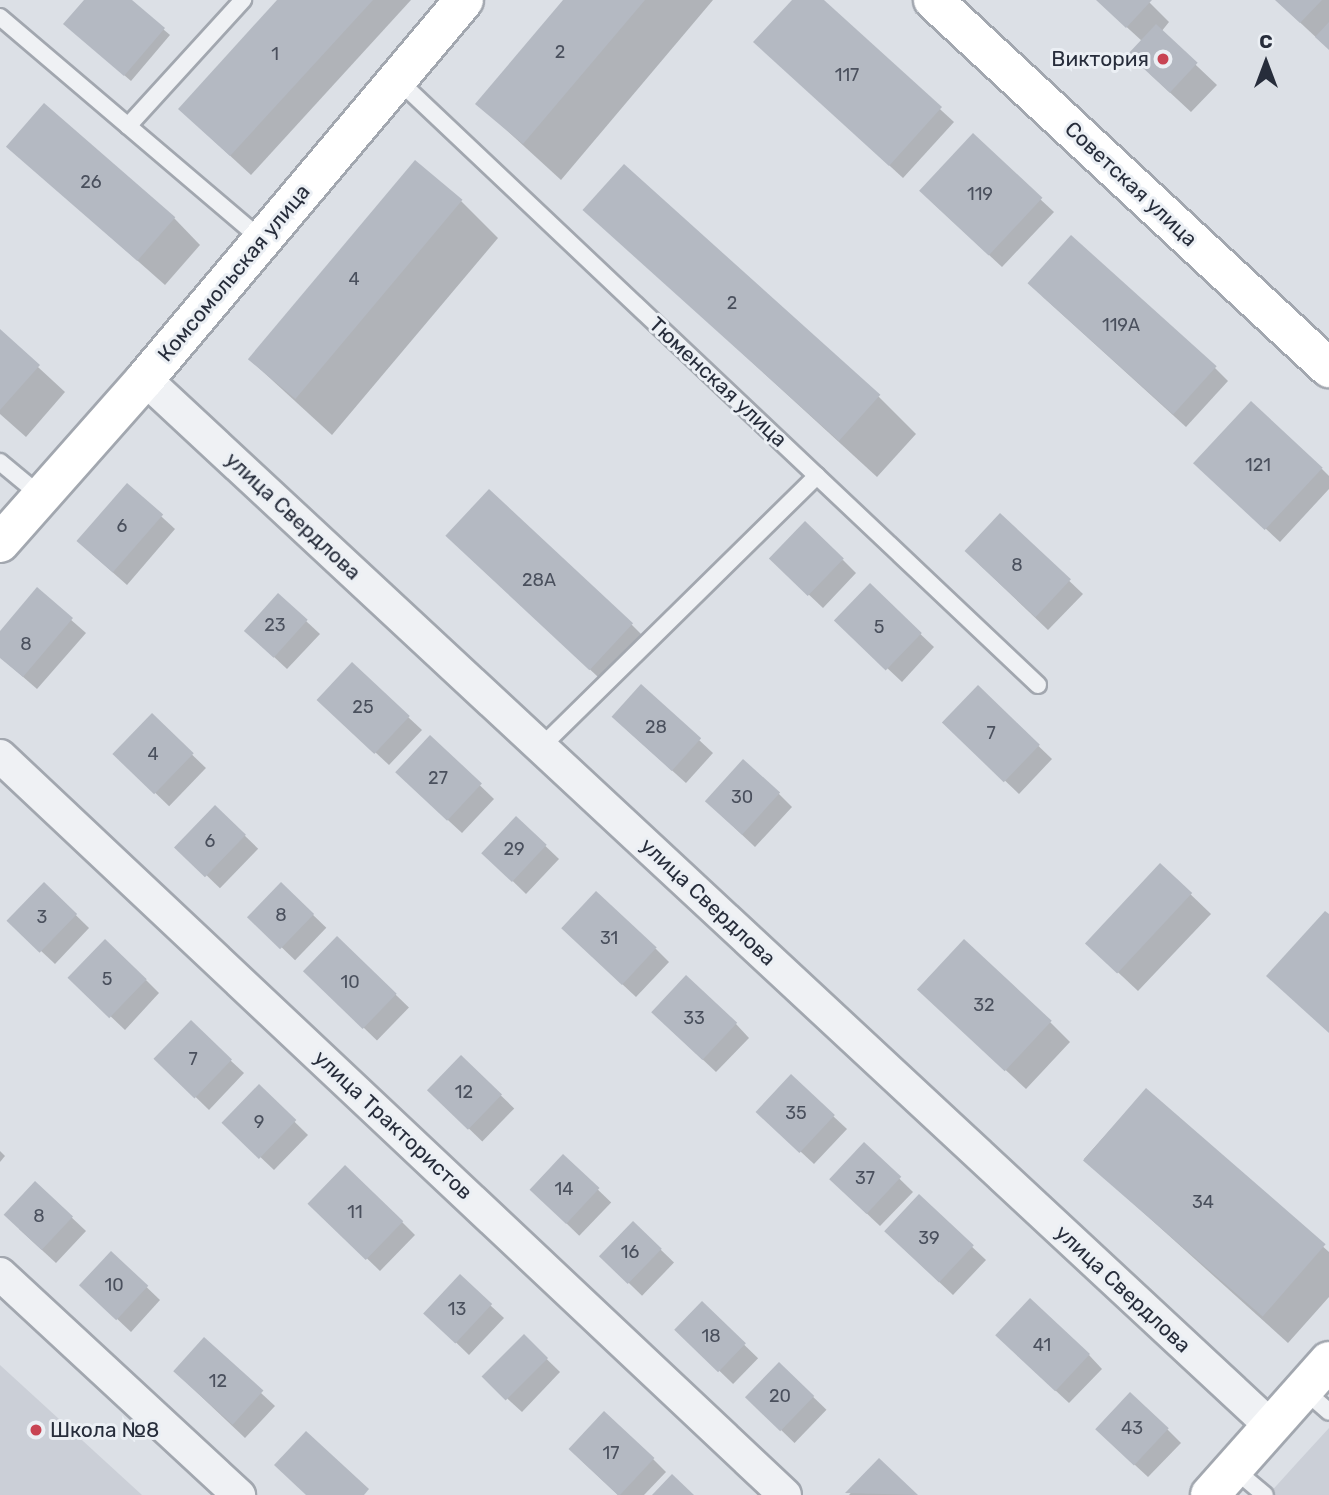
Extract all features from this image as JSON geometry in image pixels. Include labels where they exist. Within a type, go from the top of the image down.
[{"type":"street","name":"Комсомольская улица","points":[[0,543],[145,379],[464,0]]},
{"type":"street","name":"Советская улица","points":[[933,0],[1329,368]]},
{"type":"street","name":"улица Свердлова","points":[[145,379],[1271,1426]]},
{"type":"street","name":"улица Трактористов","points":[[0,756],[785,1495]]},
{"type":"street","points":[[0,1274],[239,1495]]},
{"type":"street","points":[[1222,1482],[1271,1426],[1316,1401],[1329,1361]]},
{"type":"lane","points":[[128,126],[243,0]]},
{"type":"lane","points":[[0,17],[261,240]]},
{"type":"lane","name":"Тюменская улица","points":[[397,79],[1038,685]]},
{"type":"lane","points":[[0,462],[41,496]]},
{"type":"lane","points":[[541,747],[817,475]]},
{"type":"lane","points":[[1222,1482],[1265,1495]]},
{"type":"shaded area","name":"Школа №8","points":[[0,1365],[142,1495],[0,1495]]},
{"type":"shaded area","points":[[1329,1428],[1329,1495],[1268,1495],[1296,1464]]},
{"type":"building","points":[[84,0],[132,0],[165,28],[124,76],[63,24]]},
{"type":"building","points":[[277,0],[373,0],[230,156],[178,109]]},
{"type":"building","points":[[563,0],[645,0],[523,144],[475,104]]},
{"type":"building","points":[[792,0],[824,0],[942,107],[889,166],[753,42]]},
{"type":"building","points":[[1096,0],[1152,0],[1126,28]]},
{"type":"building","points":[[1275,0],[1322,0],[1300,23]]},
{"type":"building","points":[[1329,22],[1329,50],[1315,37]]},
{"type":"building","points":[[1156,24],[1198,63],[1170,93],[1128,54]]},
{"type":"building","points":[[44,103],[175,217],[137,261],[6,147]]},
{"type":"building","points":[[973,133],[1042,198],[989,256],[919,191]]},
{"type":"building","points":[[415,160],[462,200],[295,399],[248,359]]},
{"type":"building","points":[[624,164],[880,395],[839,441],[583,210]]},
{"type":"building","points":[[1071,235],[1217,366],[1173,414],[1028,283]]},
{"type":"building","points":[[0,329],[40,365],[0,410]]},
{"type":"building","points":[[1251,401],[1323,468],[1265,530],[1193,463]]},
{"type":"building","points":[[127,483],[163,514],[113,573],[76,541]]},
{"type":"building","points":[[489,489],[633,623],[589,670],[445,536]]},
{"type":"building","points":[[1000,513],[1071,579],[1035,617],[965,551]]},
{"type":"building","points":[[805,521],[844,559],[808,596],[769,558]]},
{"type":"building","points":[[870,583],[922,633],[886,670],[834,620]]},
{"type":"building","points":[[37,587],[73,618],[23,677],[0,658],[0,631]]},
{"type":"building","points":[[278,593],[308,620],[274,658],[244,631]]},
{"type":"building","points":[[352,662],[410,716],[374,754],[317,700]]},
{"type":"building","points":[[641,684],[701,738],[672,771],[612,717]]},
{"type":"building","points":[[978,685],[1040,745],[1004,782],[942,722]]},
{"type":"building","points":[[152,713],[194,753],[154,794],[112,754]]},
{"type":"building","points":[[430,735],[482,783],[447,821],[395,772]]},
{"type":"building","points":[[743,759],[780,792],[742,835],[705,801]]},
{"type":"building","points":[[215,805],[246,835],[205,877],[174,847]]},
{"type":"building","points":[[516,816],[547,845],[512,882],[481,853]]},
{"type":"building","points":[[1160,863],[1192,893],[1117,973],[1085,943]]},
{"type":"building","points":[[44,882],[77,914],[40,953],[6,921]]},
{"type":"building","points":[[281,882],[314,914],[280,949],[247,917]]},
{"type":"building","points":[[596,891],[657,948],[622,985],[561,928]]},
{"type":"building","points":[[1325,911],[1329,914],[1329,1033],[1266,976]]},
{"type":"building","points":[[337,936],[397,994],[363,1029],[303,971]]},
{"type":"building","points":[[105,939],[147,979],[109,1018],[67,978]]},
{"type":"building","points":[[964,939],[1052,1021],[1005,1071],[917,989]]},
{"type":"building","points":[[686,975],[737,1023],[702,1060],[651,1012]]},
{"type":"building","points":[[191,1020],[232,1060],[194,1098],[153,1059]]},
{"type":"building","points":[[461,1055],[502,1095],[468,1130],[427,1090]]},
{"type":"building","points":[[791,1074],[835,1115],[799,1153],[756,1112]]},
{"type":"building","points":[[259,1084],[296,1120],[259,1159],[221,1123]]},
{"type":"building","points":[[1146,1088],[1326,1244],[1263,1317],[1083,1160]]},
{"type":"building","points":[[864,1142],[901,1177],[867,1214],[829,1179]]},
{"type":"building","points":[[563,1154],[600,1188],[566,1224],[530,1190]]},
{"type":"building","points":[[345,1165],[403,1221],[366,1260],[307,1204]]},
{"type":"building","points":[[35,1181],[73,1216],[42,1250],[4,1215]]},
{"type":"building","points":[[919,1194],[974,1245],[939,1282],[884,1231]]},
{"type":"building","points":[[633,1221],[662,1249],[628,1284],[599,1256]]},
{"type":"building","points":[[111,1251],[148,1286],[116,1320],[79,1285]]},
{"type":"building","points":[[460,1274],[492,1304],[455,1344],[423,1313]]},
{"type":"building","points":[[1030,1298],[1090,1354],[1055,1391],[995,1335]]},
{"type":"building","points":[[702,1301],[746,1343],[718,1372],[674,1330]]},
{"type":"building","points":[[524,1334],[548,1358],[506,1400],[482,1376]]},
{"type":"building","points":[[204,1337],[263,1391],[233,1425],[173,1371]]},
{"type":"building","points":[[779,1362],[814,1396],[780,1431],[745,1397]]},
{"type":"building","points":[[1130,1392],[1169,1428],[1134,1465],[1095,1429]]},
{"type":"building","points":[[604,1411],[654,1458],[618,1495],[569,1449]]},
{"type":"building","points":[[306,1431],[369,1489],[364,1495],[306,1495],[274,1465]]},
{"type":"building","points":[[879,1458],[918,1495],[845,1493]]},
{"type":"building","points":[[672,1474],[694,1495],[652,1495]]},
{"type":"place","name":"Виктория","points":[[1163,59]]},
{"type":"place","name":"Школа №8","points":[[36,1430]]}]
